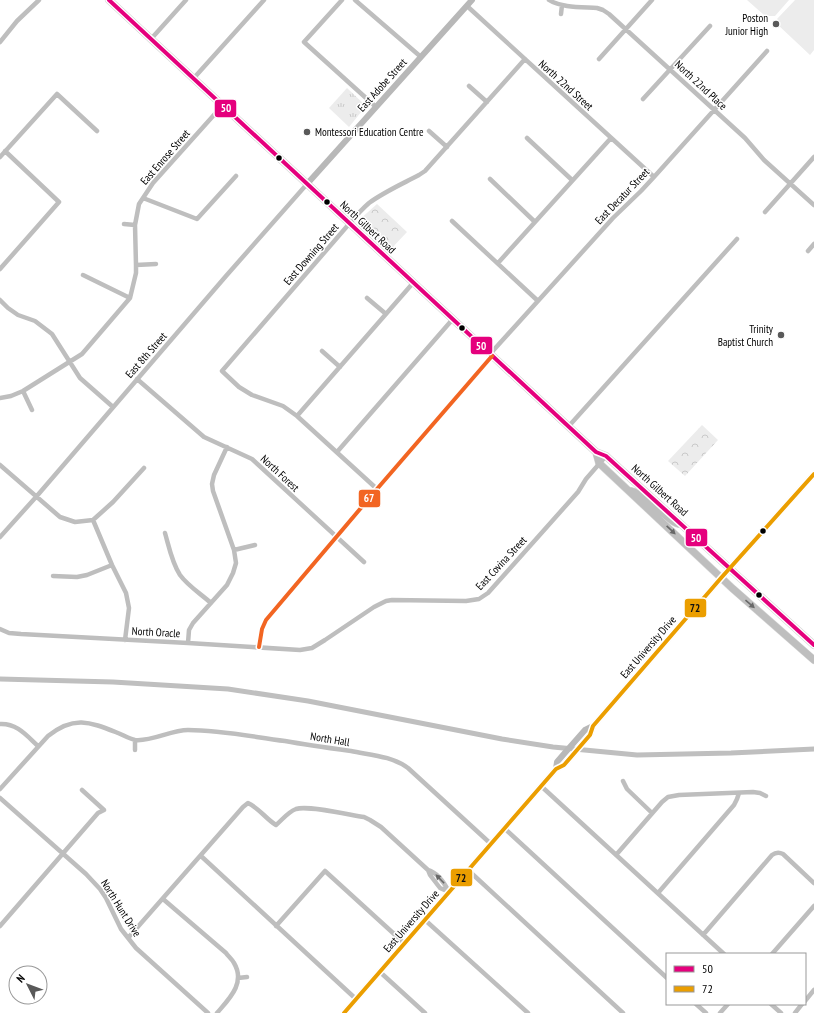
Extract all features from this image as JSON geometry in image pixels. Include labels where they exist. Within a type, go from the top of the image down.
[{"type":"main road","name":"North Gilbert Road","points":[[109,0],[568,427],[596,452],[606,456],[814,645]]},
{"type":"main road","name":"East Adobe Street","points":[[307,184],[472,0]]},
{"type":"main road","points":[[596,452],[599,463]]},
{"type":"main road","name":"North Gilbert Road","points":[[599,463],[721,578],[814,660]]},
{"type":"main road","name":"East University Drive","points":[[344,1013],[556,769],[564,765],[590,735],[593,726],[721,578],[814,474]]},
{"type":"main road","points":[[629,491],[636,492],[654,506],[659,504]]},
{"type":"main road","points":[[652,512],[659,511],[671,521],[683,525]]},
{"type":"main road","points":[[784,634],[792,625]]},
{"type":"main road","name":"East University Drive","points":[[556,769],[557,762],[574,742],[585,730],[593,726]]},
{"type":"street","points":[[0,42],[17,21],[39,0]]},
{"type":"street","points":[[151,39],[186,0]]},
{"type":"street","points":[[194,79],[264,0]]},
{"type":"street","points":[[342,0],[304,42],[376,107]]},
{"type":"street","points":[[355,0],[420,58]]},
{"type":"street","name":"North 22nd Place","points":[[549,0],[562,5],[598,8],[609,14],[745,138],[764,160],[814,205]]},
{"type":"street","points":[[570,6],[571,0]]},
{"type":"street","points":[[599,59],[652,0]]},
{"type":"street","points":[[561,14],[562,5]]},
{"type":"street","name":"North 22nd Street","points":[[467,6],[654,177]]},
{"type":"street","points":[[644,98],[710,26]]},
{"type":"street","name":"East Decatur Street","points":[[260,647],[262,629],[266,620],[377,488],[538,301],[612,218],[654,177],[767,51]]},
{"type":"street","name":"East Downing Street","points":[[297,416],[283,406],[252,395],[239,387],[222,371],[362,210],[374,200],[422,173],[525,59]]},
{"type":"street","points":[[469,86],[487,102]]},
{"type":"street","points":[[0,157],[57,94],[97,131]]},
{"type":"street","name":"East Enrose Street","points":[[0,398],[12,396],[23,391],[82,354],[130,298],[136,273],[136,214],[143,198],[153,183],[222,106]]},
{"type":"street","points":[[429,131],[446,147]]},
{"type":"street","points":[[527,138],[572,180]]},
{"type":"street","points":[[498,263],[610,138]]},
{"type":"street","points":[[0,269],[59,202],[5,152]]},
{"type":"street","points":[[765,212],[814,157]]},
{"type":"street","points":[[143,198],[197,219],[236,176]]},
{"type":"street","points":[[490,179],[535,222]]},
{"type":"street","name":"East 8th Street","points":[[0,537],[307,184]]},
{"type":"street","points":[[452,221],[538,301]]},
{"type":"street","points":[[124,224],[135,225]]},
{"type":"street","points":[[568,427],[737,239]]},
{"type":"street","points":[[808,251],[814,244]]},
{"type":"street","points":[[136,265],[156,264]]},
{"type":"street","points":[[83,275],[130,298]]},
{"type":"street","points":[[377,488],[297,416],[413,283]]},
{"type":"street","points":[[368,298],[386,314]]},
{"type":"street","points":[[0,300],[18,315],[36,322],[52,334],[80,378],[113,407]]},
{"type":"street","points":[[337,452],[452,320]]},
{"type":"street","points":[[322,351],[340,367]]},
{"type":"street","name":"North Forest","points":[[137,380],[204,437],[252,459],[336,538],[364,562]]},
{"type":"street","points":[[23,391],[32,410]]},
{"type":"street","points":[[188,643],[189,630],[227,585],[236,563],[234,550],[213,491],[212,484],[214,475],[226,447]]},
{"type":"street","name":"East Covina Street","points":[[312,648],[374,607],[386,601],[466,601],[479,599],[488,594],[578,492],[586,479],[606,456]]},
{"type":"street","points":[[0,465],[60,517],[75,522],[93,520],[144,468]]},
{"type":"street","points":[[93,520],[112,565],[126,593],[129,608],[125,640]]},
{"type":"street","points":[[165,533],[181,576],[211,603]]},
{"type":"street","points":[[234,550],[256,545]]},
{"type":"street","points":[[53,576],[77,577],[87,575],[112,565]]},
{"type":"street","name":"North Oracle","points":[[0,629],[21,634],[300,650],[312,648]]},
{"type":"street","name":"North Hall","points":[[0,789],[48,736],[56,729],[67,724],[87,722],[135,740],[154,738],[175,731],[214,731],[383,757],[404,764],[491,844]]},
{"type":"street","points":[[0,724],[12,725],[38,746]]},
{"type":"street","points":[[135,740],[135,750]]},
{"type":"street","points":[[624,781],[627,789],[652,813]]},
{"type":"street","points":[[541,786],[723,953]]},
{"type":"street","points":[[0,926],[98,813],[104,810],[82,790]]},
{"type":"street","points":[[616,855],[652,813],[665,800],[672,796],[739,792],[760,793],[766,796]]},
{"type":"street","points":[[658,893],[734,805],[739,792]]},
{"type":"street","name":"North Hunt Drive","points":[[0,798],[86,874],[106,898],[121,929],[128,938],[144,955],[208,1013]]},
{"type":"street","points":[[128,938],[248,803],[254,806],[276,825],[287,814],[296,809],[308,808],[364,817],[381,827],[428,870],[440,888],[449,892]]},
{"type":"street","points":[[504,828],[666,977]]},
{"type":"street","points":[[703,935],[772,855],[778,852],[783,854],[814,882]]},
{"type":"street","points":[[201,856],[356,999]]},
{"type":"street","points":[[468,870],[623,1013]]},
{"type":"street","points":[[276,926],[325,871],[404,943]]},
{"type":"street","points":[[163,899],[226,953],[234,963],[238,972],[238,982],[230,998],[217,1013]]},
{"type":"street","points":[[773,953],[814,906]]},
{"type":"street","points":[[425,920],[528,1013]]},
{"type":"street","points":[[380,972],[425,1013]]},
{"type":"street","points":[[238,978],[247,977]]},
{"type":"street","points":[[806,1000],[814,990]]},
{"type":"street","points":[[697,1005],[706,1013]]},
{"type":"street","points":[[720,1013],[727,1005]]},
{"type":"street","points":[[772,1005],[781,1013]]},
{"type":"street","points":[[795,1013],[801,1005]]},
{"type":"green space","points":[[747,0],[789,0],[775,16],[765,16]]},
{"type":"green space","points":[[795,0],[814,0],[814,50],[810,55],[777,24],[777,19]]},
{"type":"green space","points":[[347,88],[366,106],[349,127],[329,108]]},
{"type":"green space","points":[[377,204],[407,232],[390,250],[358,221]]},
{"type":"green space","points":[[702,425],[718,440],[685,476],[668,461]]},
{"type":"waterway","points":[[0,679],[113,682],[228,689],[308,701],[502,739],[553,747],[637,755],[814,749]]},
{"type":"transit line","name":"50","points":[[109,0],[596,452],[606,456],[814,645]]},
{"type":"transit line","name":"67","points":[[259,647],[262,629],[266,620],[492,356]]},
{"type":"transit line","name":"72","points":[[344,1013],[556,769],[564,765],[590,735],[593,726],[721,578],[814,474]]},
{"type":"place","name":"Poston Junior High","points":[[776,24]]},
{"type":"place","name":"Montessori Education Centre","points":[[307,132]]},
{"type":"place","name":"Trinity Baptist Church","points":[[781,335]]}]
